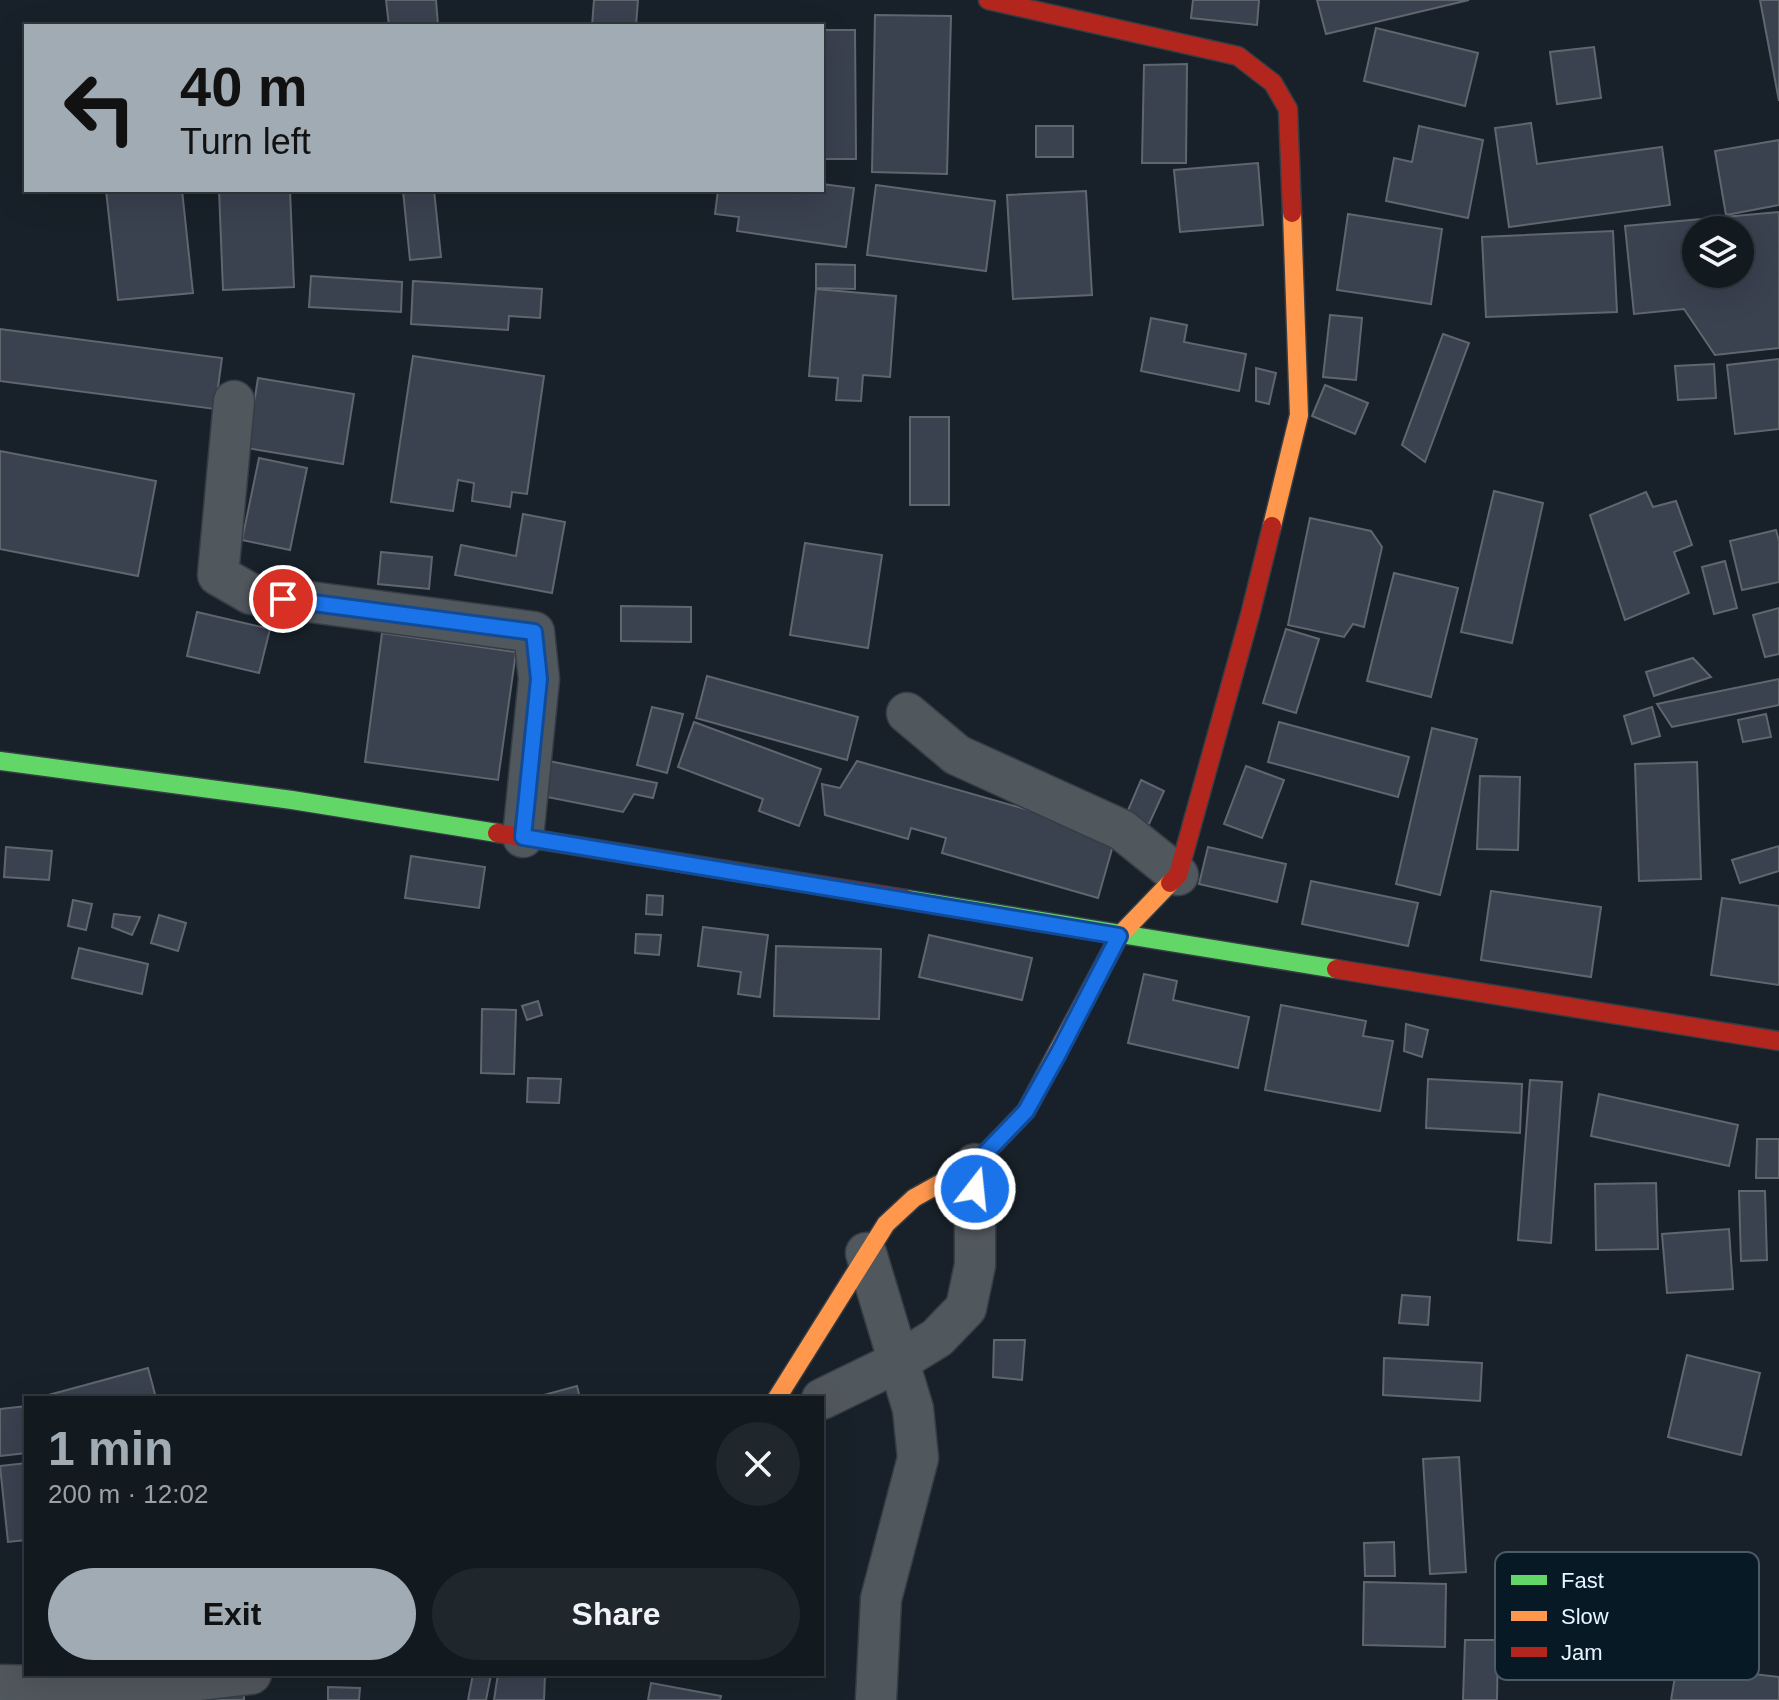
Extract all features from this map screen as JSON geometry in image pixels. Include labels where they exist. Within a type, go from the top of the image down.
[{"type":"street","points":[[778,1396],[886,1224],[914,1198],[975,1164],[1026,1111],[1119,936],[1178,875],[1250,615],[1299,415],[1292,159],[1288,109],[1273,83],[1238,56],[988,0]]},
{"type":"street","points":[[234,401],[218,575],[251,594],[534,632],[539,679],[523,837]]},
{"type":"street","points":[[907,713],[957,755],[1122,830],[1178,875]]},
{"type":"street","points":[[0,761],[292,800],[1779,1041]]},
{"type":"street","points":[[824,1398],[898,1362],[937,1338],[966,1308],[975,1265],[975,1164]]},
{"type":"street","points":[[866,1253],[913,1409],[918,1458],[881,1599],[876,1700]]},
{"type":"street","points":[[0,1685],[129,1694],[239,1676]]},
{"type":"building","points":[[386,0],[436,0],[438,24],[389,24]]},
{"type":"building","points":[[594,0],[638,0],[636,24],[592,24]]},
{"type":"building","points":[[1193,0],[1259,0],[1257,25],[1191,18]]},
{"type":"building","points":[[1317,0],[1469,0],[1326,34]]},
{"type":"building","points":[[1760,0],[1779,0],[1779,101]]},
{"type":"building","points":[[875,15],[951,16],[947,174],[872,172]]},
{"type":"building","points":[[1376,28],[1478,53],[1465,106],[1364,81]]},
{"type":"building","points":[[824,30],[855,30],[856,159],[824,159]]},
{"type":"building","points":[[1594,47],[1601,98],[1557,104],[1550,52]]},
{"type":"building","points":[[1187,64],[1186,163],[1142,163],[1144,65]]},
{"type":"building","points":[[1531,123],[1537,164],[1662,147],[1670,205],[1509,227],[1495,128]]},
{"type":"building","points":[[1036,126],[1073,126],[1073,157],[1036,157]]},
{"type":"building","points":[[1419,126],[1483,140],[1468,218],[1386,201],[1394,158],[1412,162]]},
{"type":"building","points":[[1779,140],[1779,205],[1726,215],[1715,151]]},
{"type":"building","points":[[1258,163],[1263,225],[1180,232],[1174,170]]},
{"type":"building","points":[[824,184],[854,188],[846,247],[737,231],[739,217],[715,214],[718,192],[824,192]]},
{"type":"building","points":[[876,185],[995,201],[986,271],[867,255]]},
{"type":"building","points":[[1086,191],[1092,295],[1013,299],[1007,195]]},
{"type":"building","points":[[106,192],[182,192],[193,293],[118,300]]},
{"type":"building","points":[[219,192],[290,192],[294,287],[223,290]]},
{"type":"building","points":[[403,192],[434,192],[441,257],[410,260]]},
{"type":"building","points":[[1779,212],[1779,348],[1715,355],[1684,309],[1634,314],[1625,226],[1682,221],[1682,288],[1754,288],[1754,216],[1735,216]]},
{"type":"building","points":[[1348,214],[1442,229],[1431,304],[1337,290]]},
{"type":"building","points":[[1613,231],[1617,312],[1486,317],[1482,237]]},
{"type":"building","points":[[816,264],[855,265],[855,289],[816,288]]},
{"type":"building","points":[[311,276],[402,282],[401,312],[309,307]]},
{"type":"building","points":[[413,281],[542,289],[540,318],[509,316],[508,330],[411,324]]},
{"type":"building","points":[[816,289],[896,296],[890,377],[863,375],[861,401],[836,400],[838,378],[809,376]]},
{"type":"building","points":[[1330,315],[1362,318],[1356,380],[1323,377]]},
{"type":"building","points":[[1151,318],[1187,325],[1184,342],[1246,354],[1239,391],[1141,371]]},
{"type":"building","points":[[0,329],[222,358],[215,409],[0,381]]},
{"type":"building","points":[[1443,334],[1469,343],[1425,462],[1402,445]]},
{"type":"building","points":[[413,356],[544,376],[527,494],[512,492],[510,507],[472,501],[474,483],[458,480],[453,511],[391,502]]},
{"type":"building","points":[[1779,359],[1779,429],[1735,434],[1727,365]]},
{"type":"building","points":[[1714,364],[1716,398],[1678,400],[1675,366]]},
{"type":"building","points":[[1256,368],[1276,373],[1269,404],[1256,401]]},
{"type":"building","points":[[258,378],[354,394],[343,464],[247,448]]},
{"type":"building","points":[[1325,385],[1368,403],[1355,434],[1312,416]]},
{"type":"building","points":[[910,417],[949,417],[949,505],[910,505]]},
{"type":"building","points":[[0,451],[156,481],[138,576],[0,549]]},
{"type":"building","points":[[259,458],[307,468],[290,550],[242,540]]},
{"type":"building","points":[[1494,491],[1543,503],[1512,643],[1461,632]]},
{"type":"building","points":[[1646,492],[1653,507],[1676,501],[1692,545],[1674,552],[1689,593],[1625,620],[1590,515]]},
{"type":"building","points":[[523,514],[565,522],[552,593],[455,575],[461,545],[516,556]]},
{"type":"building","points":[[1310,518],[1371,531],[1382,547],[1364,627],[1353,624],[1344,637],[1288,625]]},
{"type":"building","points":[[1776,530],[1779,582],[1742,590],[1730,541]]},
{"type":"building","points":[[805,543],[882,555],[868,648],[790,635]]},
{"type":"building","points":[[381,552],[432,557],[429,589],[378,584]]},
{"type":"building","points":[[1725,561],[1737,608],[1714,614],[1702,567]]},
{"type":"building","points":[[1394,573],[1458,588],[1431,697],[1367,681]]},
{"type":"building","points":[[621,606],[691,607],[691,642],[621,641]]},
{"type":"building","points":[[1779,608],[1779,654],[1765,657],[1753,615]]},
{"type":"building","points":[[197,612],[270,629],[259,673],[187,656]]},
{"type":"building","points":[[1286,629],[1319,639],[1296,713],[1263,703]]},
{"type":"building","points":[[382,633],[516,652],[498,780],[365,762]]},
{"type":"building","points":[[1693,658],[1711,677],[1654,696],[1646,672]]},
{"type":"building","points":[[707,676],[858,717],[847,760],[696,718]]},
{"type":"building","points":[[1779,679],[1779,705],[1672,727],[1657,704]]},
{"type":"building","points":[[652,707],[683,714],[667,773],[637,765]]},
{"type":"building","points":[[1652,707],[1660,736],[1632,744],[1624,716]]},
{"type":"building","points":[[1766,714],[1771,737],[1743,742],[1738,720]]},
{"type":"building","points":[[694,722],[821,769],[799,826],[759,811],[763,799],[678,767]]},
{"type":"building","points":[[1279,722],[1409,757],[1398,797],[1268,762]]},
{"type":"building","points":[[1432,728],[1477,739],[1440,895],[1396,884]]},
{"type":"building","points":[[549,761],[657,783],[653,798],[634,794],[623,812],[542,796]]},
{"type":"building","points":[[857,761],[1116,835],[1098,898],[942,853],[946,838],[911,828],[908,839],[825,815],[822,784],[840,788]]},
{"type":"building","points":[[1697,762],[1701,879],[1639,881],[1635,764]]},
{"type":"building","points":[[1246,766],[1284,780],[1262,838],[1224,824]]},
{"type":"building","points":[[1480,776],[1520,777],[1518,850],[1477,849]]},
{"type":"building","points":[[1141,780],[1164,791],[1149,824],[1126,815]]},
{"type":"building","points":[[1779,846],[1779,871],[1740,883],[1732,860]]},
{"type":"building","points":[[6,847],[52,851],[49,880],[4,877]]},
{"type":"building","points":[[1208,847],[1286,864],[1277,902],[1199,884]]},
{"type":"building","points":[[411,856],[485,867],[479,908],[405,898]]},
{"type":"building","points":[[1311,881],[1418,903],[1408,946],[1302,924]]},
{"type":"building","points":[[1491,891],[1601,907],[1591,977],[1481,960]]},
{"type":"building","points":[[647,895],[663,896],[662,915],[646,914]]},
{"type":"building","points":[[1722,898],[1779,906],[1779,985],[1711,975]]},
{"type":"building","points":[[73,900],[92,904],[86,930],[68,926]]},
{"type":"building","points":[[114,914],[140,917],[132,935],[112,927]]},
{"type":"building","points":[[159,915],[186,923],[178,951],[151,943]]},
{"type":"building","points":[[703,927],[768,935],[760,997],[738,994],[741,972],[698,966]]},
{"type":"building","points":[[636,934],[661,935],[659,955],[635,953]]},
{"type":"building","points":[[929,935],[1032,958],[1022,1000],[919,977]]},
{"type":"building","points":[[776,946],[881,949],[879,1019],[774,1016]]},
{"type":"building","points":[[79,948],[148,964],[142,994],[72,978]]},
{"type":"building","points":[[1144,974],[1177,981],[1173,1000],[1249,1017],[1238,1068],[1128,1043]]},
{"type":"building","points":[[538,1001],[542,1015],[527,1020],[522,1006]]},
{"type":"building","points":[[1281,1005],[1366,1021],[1363,1036],[1393,1041],[1380,1111],[1265,1090]]},
{"type":"building","points":[[482,1009],[516,1010],[514,1074],[481,1073]]},
{"type":"building","points":[[1406,1024],[1428,1030],[1422,1057],[1404,1051]]},
{"type":"building","points":[[528,1078],[561,1079],[559,1103],[527,1102]]},
{"type":"building","points":[[1428,1079],[1522,1084],[1520,1133],[1426,1128]]},
{"type":"building","points":[[1530,1080],[1562,1082],[1551,1243],[1518,1240]]},
{"type":"building","points":[[1599,1094],[1738,1125],[1729,1166],[1591,1136]]},
{"type":"building","points":[[1757,1139],[1779,1139],[1779,1178],[1756,1178]]},
{"type":"building","points":[[1656,1183],[1658,1249],[1596,1250],[1595,1184]]},
{"type":"building","points":[[1739,1191],[1765,1191],[1767,1260],[1741,1261]]},
{"type":"building","points":[[1729,1229],[1733,1289],[1667,1293],[1662,1234]]},
{"type":"building","points":[[1402,1295],[1430,1297],[1428,1325],[1399,1323]]},
{"type":"building","points":[[994,1340],[1025,1340],[1022,1380],[993,1377]]},
{"type":"building","points":[[1687,1355],[1760,1373],[1741,1455],[1668,1437]]},
{"type":"building","points":[[1384,1358],[1482,1363],[1480,1401],[1383,1395]]},
{"type":"building","points":[[148,1368],[155,1396],[45,1396]]},
{"type":"building","points":[[577,1386],[580,1396],[540,1396]]},
{"type":"building","points":[[24,1406],[24,1453],[0,1456],[0,1409]]},
{"type":"building","points":[[1459,1457],[1466,1572],[1430,1574],[1423,1459]]},
{"type":"building","points":[[24,1463],[24,1540],[8,1542],[0,1466]]},
{"type":"building","points":[[1394,1542],[1395,1576],[1365,1576],[1364,1543]]},
{"type":"building","points":[[1364,1582],[1446,1584],[1445,1647],[1363,1645]]},
{"type":"building","points":[[1465,1640],[1495,1640],[1497,1700],[1463,1700]]},
{"type":"building","points":[[1759,1675],[1779,1677],[1779,1700],[1671,1700],[1674,1680],[1759,1680]]},
{"type":"building","points":[[473,1676],[491,1676],[486,1700],[468,1700]]},
{"type":"building","points":[[498,1676],[545,1676],[544,1700],[494,1700]]},
{"type":"building","points":[[651,1683],[721,1696],[720,1700],[648,1700]]},
{"type":"building","points":[[328,1687],[360,1688],[359,1700],[328,1700]]},
{"type":"building","points":[[244,1695],[244,1700],[209,1700],[209,1697]]},
{"type":"traffic: fast","points":[[0,761],[292,800],[497,833]]},
{"type":"traffic: fast","points":[[906,899],[1336,969]]},
{"type":"traffic: slow","points":[[1272,526],[1299,415],[1292,213]]},
{"type":"traffic: slow","points":[[778,1396],[886,1224],[914,1198],[975,1164],[1026,1111],[1119,936],[1170,883]]},
{"type":"traffic: jam","points":[[988,0],[1238,56],[1273,83],[1288,109],[1292,213]]},
{"type":"traffic: jam","points":[[1170,883],[1178,875],[1272,526]]},
{"type":"traffic: jam","points":[[497,833],[906,899]]},
{"type":"traffic: jam","points":[[1336,969],[1779,1041]]},
{"type":"route","points":[[283,599],[534,632],[539,679],[523,837],[1119,936],[1026,1111],[975,1164],[975,1189]]}]
